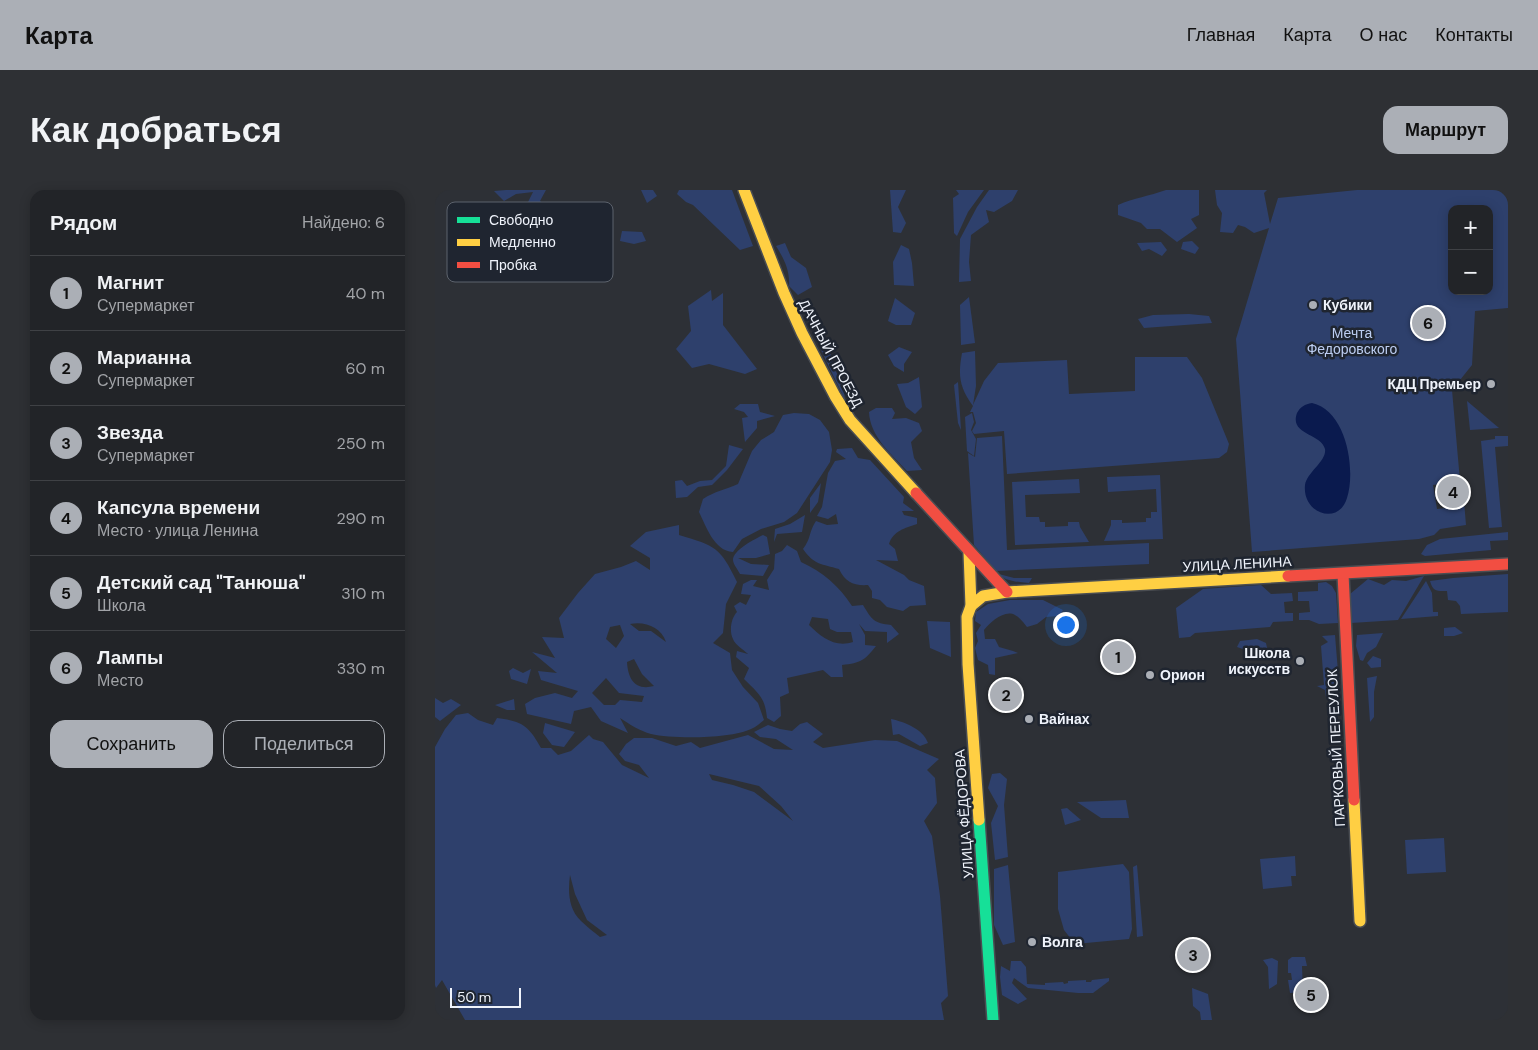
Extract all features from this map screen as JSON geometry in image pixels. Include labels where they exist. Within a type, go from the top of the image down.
[{"type":"street","name":"ДАЧНЫЙ ПРОЕЗД","points":[[744,190],[789,308],[837,402],[850,420],[1007,592]]},
{"type":"street","name":"УЛИЦА ФЁДОРОВА","points":[[969,552],[971,606],[967,617],[968,664],[993,1020]]},
{"type":"street","name":"УЛИЦА ЛЕНИНА","points":[[971,606],[983,596],[1007,592],[1508,564]]},
{"type":"street","name":"ПАРКОВЫЙ ПЕРЕУЛОК","points":[[1343,574],[1360,920]]},
{"type":"green space","points":[[546,190],[540,201],[541,202],[528,202],[533,192],[516,194],[504,201],[494,191]]},
{"type":"green space","points":[[641,190],[653,190],[657,196],[647,203]]},
{"type":"green space","points":[[679,190],[732,190],[753,246],[740,250],[693,205],[677,194]]},
{"type":"green space","points":[[890,190],[906,190],[898,207],[906,223],[901,233],[893,232]]},
{"type":"green space","points":[[956,190],[984,190],[968,212],[957,236],[954,233],[953,198],[959,194]]},
{"type":"green space","points":[[989,190],[1018,190],[1012,201],[994,212],[986,210],[989,222],[971,235],[969,262],[971,281],[959,282],[960,239],[977,207]]},
{"type":"green space","points":[[1166,190],[1199,190],[1199,215],[1191,219],[1197,228],[1177,242],[1160,229],[1147,229],[1141,223],[1118,215],[1118,205]]},
{"type":"green space","name":"Мечта Федоровского","points":[[1215,190],[1267,190],[1264,193],[1270,224],[1278,198],[1357,190],[1508,190],[1508,308],[1475,311],[1472,365],[1452,390],[1460,481],[1433,485],[1437,509],[1456,507],[1456,501],[1464,501],[1466,525],[1440,529],[1434,535],[1419,539],[1252,552],[1236,339],[1269,228],[1254,233],[1238,225],[1233,233],[1220,232],[1222,213],[1217,205]]},
{"type":"green space","points":[[622,231],[642,232],[646,241],[634,244],[620,241]]},
{"type":"green space","points":[[1192,241],[1199,248],[1195,254],[1181,249],[1183,242]]},
{"type":"green space","points":[[1161,242],[1167,250],[1162,256],[1149,249],[1142,251],[1137,243]]},
{"type":"green space","points":[[785,243],[791,257],[806,268],[812,287],[798,295],[789,286],[789,275],[786,265],[776,246]]},
{"type":"green space","points":[[901,245],[909,249],[914,286],[894,285],[893,262]]},
{"type":"green space","points":[[711,290],[712,301],[723,293],[723,325],[757,369],[745,374],[709,364],[692,368],[676,349],[691,331],[688,306]]},
{"type":"green space","points":[[969,297],[975,343],[961,345],[960,305]]},
{"type":"green space","points":[[895,298],[915,313],[911,325],[896,325],[888,321]]},
{"type":"green space","points":[[1189,314],[1209,316],[1212,323],[1144,328],[1138,319],[1153,315]]},
{"type":"green space","points":[[899,347],[912,352],[904,364],[904,372],[894,366],[888,355]]},
{"type":"green space","points":[[820,348],[829,348],[835,370],[843,384],[845,400]]},
{"type":"green space","points":[[975,351],[976,386],[973,405],[984,381],[998,363],[1067,360],[1069,394],[1135,391],[1135,357],[1187,357],[1202,378],[1229,444],[1227,452],[1219,458],[1007,474],[1004,431],[974,434],[972,431],[976,423],[973,412],[970,412],[973,406],[962,387],[960,368],[962,353]]},
{"type":"green space","points":[[919,377],[922,407],[915,414],[906,407],[897,384],[908,383]]},
{"type":"green space","points":[[958,382],[961,430],[958,423],[954,385]]},
{"type":"green space","points":[[1467,401],[1499,428],[1470,430]]},
{"type":"green space","points":[[740,404],[758,404],[760,412],[775,416],[757,421],[757,428],[745,442],[742,418],[748,417],[744,412],[734,409]]},
{"type":"green space","points":[[876,408],[892,408],[895,413],[892,419],[906,418],[919,423],[922,431],[911,442],[914,458],[922,470],[907,471],[882,444],[870,421],[869,412]]},
{"type":"green space","points":[[794,413],[809,414],[820,420],[829,432],[832,450],[830,462],[797,513],[784,522],[761,529],[742,539],[733,552],[726,551],[711,537],[699,512],[703,499],[738,484],[752,451],[761,440],[774,432],[783,415]]},
{"type":"green space","points":[[972,413],[974,422],[971,430],[976,439],[974,456],[967,451],[965,417]]},
{"type":"green space","points":[[1002,436],[1007,550],[1149,543],[1149,564],[996,571],[974,545],[968,453],[975,457],[977,438]]},
{"type":"green space","points":[[1495,436],[1508,436],[1508,446],[1495,447],[1502,527],[1489,528],[1481,441],[1495,439]]},
{"type":"green space","points":[[729,445],[743,449],[727,470],[712,485],[698,487],[687,497],[676,498],[675,481],[682,480],[687,486],[700,481],[712,480],[726,466]]},
{"type":"green space","points":[[852,448],[858,458],[870,460],[904,497],[903,503],[914,511],[902,511],[904,515],[917,518],[917,524],[896,533],[889,544],[895,549],[898,561],[876,560],[904,575],[909,580],[924,586],[926,605],[910,606],[903,611],[887,607],[880,600],[872,598],[872,591],[868,585],[858,585],[847,580],[839,569],[815,561],[803,549],[816,521],[827,525],[838,524],[836,514],[828,519],[817,516],[822,507],[828,473],[835,461],[846,459],[836,452],[837,449]]},
{"type":"green space","points":[[1160,475],[1163,539],[1104,541],[1111,525],[1111,520],[1122,520],[1122,523],[1146,522],[1146,518],[1151,518],[1151,512],[1157,512],[1156,489],[1108,492],[1107,477]]},
{"type":"green space","points":[[1079,479],[1080,493],[1025,495],[1026,517],[1039,517],[1040,522],[1045,522],[1045,527],[1068,526],[1068,522],[1079,522],[1089,542],[1015,545],[1012,482]]},
{"type":"green space","points":[[821,483],[818,502],[810,513],[810,498]]},
{"type":"green space","points":[[805,515],[802,532],[777,534],[774,542],[775,529],[790,524]]},
{"type":"green space","points":[[679,525],[679,535],[709,545],[721,555],[731,570],[737,582],[726,604],[723,633],[713,643],[730,653],[732,670],[743,687],[758,703],[764,720],[753,728],[730,735],[673,737],[647,733],[620,718],[628,733],[601,721],[591,707],[574,711],[571,724],[527,714],[525,704],[535,698],[555,693],[572,698],[578,691],[541,680],[538,671],[557,673],[532,652],[555,658],[542,637],[564,638],[559,618],[595,574],[636,561],[650,570],[650,558],[630,546],[646,532]],"holes":[[[641,623],[652,626],[660,632],[666,642],[651,631],[639,631],[630,624]],[[620,625],[624,636],[616,648],[606,639],[610,627]],[[634,659],[642,674],[654,686],[642,687],[637,685],[629,674],[627,662]],[[606,678],[619,693],[644,696],[642,702],[620,700],[615,705],[604,705],[592,693]]]},
{"type":"green space","points":[[1508,532],[1508,540],[1490,541],[1491,550],[1425,556],[1421,554],[1427,545],[1440,539]]},
{"type":"green space","points":[[763,535],[767,537],[770,554],[756,558],[738,558],[751,564],[769,565],[763,576],[740,574],[733,562],[734,556],[745,545]]},
{"type":"green space","points":[[787,545],[797,551],[801,562],[830,580],[852,606],[863,605],[874,620],[891,625],[899,634],[887,643],[887,632],[865,631],[859,624],[865,635],[865,645],[876,646],[872,651],[858,662],[842,665],[843,677],[831,677],[823,670],[787,678],[789,693],[780,697],[781,716],[774,722],[767,718],[763,700],[744,679],[749,668],[736,657],[737,651],[748,654],[734,641],[731,629],[733,618],[737,612],[734,606],[740,602],[746,605],[751,595],[741,594],[743,584],[751,580],[757,580],[753,586],[769,590],[767,580],[774,569],[775,554],[782,551]],"holes":[[[812,617],[828,619],[830,629],[837,632],[851,632],[853,642],[840,644],[834,642],[818,634],[809,625]]]},
{"type":"green space","points":[[995,573],[1014,578],[1032,578],[1029,583],[1020,582],[1007,579]]},
{"type":"green space","points":[[1508,574],[1508,612],[1461,614],[1460,606],[1456,601],[1448,600],[1447,591],[1436,590],[1430,581],[1453,578]]},
{"type":"green space","points":[[1424,576],[1398,620],[1351,623],[1350,594],[1368,579],[1384,585],[1392,580],[1406,581]]},
{"type":"green space","points":[[1426,581],[1432,593],[1433,612],[1438,612],[1438,616],[1401,619]]},
{"type":"green space","points":[[1326,582],[1332,586],[1336,593],[1338,623],[1319,624],[1309,620],[1299,620],[1299,613],[1310,612],[1309,601],[1298,601],[1298,592],[1318,591],[1318,583]]},
{"type":"green space","points":[[1261,585],[1271,594],[1292,593],[1293,601],[1284,602],[1285,613],[1293,613],[1293,621],[1273,622],[1270,627],[1195,633],[1190,637],[1179,638],[1176,608],[1203,589]]},
{"type":"green space","points":[[1010,600],[1043,600],[1063,610],[1059,616],[1046,617],[1037,624],[1027,627],[1018,617],[1011,614],[1002,615],[990,623],[984,630],[985,639],[995,639],[999,647],[1018,653],[995,658],[995,675],[989,674],[988,665],[978,660],[975,648],[978,641],[976,633],[981,625],[975,621],[976,612],[988,604]]},
{"type":"green space","points":[[927,621],[950,622],[951,657],[930,648]]},
{"type":"green space","points":[[1455,627],[1463,633],[1454,636],[1444,636],[1444,628]]},
{"type":"green space","points":[[1383,633],[1376,647],[1367,653],[1363,661],[1360,660],[1356,646],[1357,635]]},
{"type":"green space","points":[[1335,635],[1339,696],[1326,697],[1325,690],[1317,686],[1324,685],[1321,646],[1328,642],[1322,636]]},
{"type":"green space","points":[[1257,639],[1266,643],[1267,648],[1243,649],[1237,647],[1240,641]]},
{"type":"green space","points":[[1373,656],[1381,659],[1381,667],[1371,668],[1367,663]]},
{"type":"green space","points":[[513,668],[523,673],[531,669],[527,684],[511,679],[509,671]]},
{"type":"green space","points":[[1377,676],[1374,692],[1374,717],[1370,722],[1367,678]]},
{"type":"green space","points":[[435,698],[443,703],[451,699],[461,705],[440,721],[435,717]]},
{"type":"green space","points":[[514,699],[515,710],[507,710],[495,705]]},
{"type":"green space","points":[[468,713],[478,720],[493,725],[497,718],[519,723],[533,734],[541,748],[551,748],[558,755],[571,751],[589,735],[593,739],[603,742],[622,765],[649,778],[639,765],[625,761],[619,754],[626,744],[634,738],[652,738],[676,746],[691,742],[700,748],[748,735],[774,749],[793,750],[776,739],[760,737],[754,732],[768,725],[792,731],[800,724],[807,722],[823,734],[813,742],[823,748],[875,740],[897,741],[939,759],[927,770],[935,778],[937,803],[924,821],[932,836],[940,896],[948,996],[941,1003],[944,1020],[465,1020],[442,980],[436,988],[435,985],[435,747],[445,729],[456,715]],"holes":[[[709,774],[759,786],[781,806],[793,821],[754,792],[712,780]],[[570,875],[575,894],[587,920],[607,935],[600,937],[577,916],[570,900]]]},
{"type":"green space","points":[[891,719],[908,724],[918,730],[928,743],[920,746],[899,734],[893,735]]},
{"type":"green space","points":[[545,723],[575,732],[564,747],[552,745],[543,733]]},
{"type":"green space","points":[[1000,773],[1007,779],[1004,805],[1008,857],[995,860],[991,823],[998,806],[988,788],[992,774]]},
{"type":"green space","points":[[1126,800],[1129,818],[1101,818],[1077,802]]},
{"type":"green space","points":[[1067,808],[1081,820],[1065,825],[1061,809]]},
{"type":"green space","points":[[1444,838],[1446,872],[1407,874],[1405,840]]},
{"type":"green space","points":[[1295,856],[1296,876],[1291,876],[1292,886],[1263,889],[1260,859]]},
{"type":"green space","points":[[1123,864],[1129,872],[1132,929],[1129,939],[1075,944],[1064,930],[1058,909],[1058,872]]},
{"type":"green space","points":[[1008,865],[1015,942],[1003,945],[994,925],[994,869]]},
{"type":"green space","points":[[1137,865],[1143,936],[1137,937],[1133,867]]},
{"type":"green space","points":[[1292,957],[1305,957],[1307,966],[1302,966],[1303,992],[1290,993],[1288,980],[1292,980],[1291,973],[1288,973],[1288,960]]},
{"type":"green space","points":[[1272,958],[1278,961],[1277,984],[1269,989],[1268,967],[1263,960]]},
{"type":"green space","points":[[1011,961],[1021,961],[1026,967],[1027,984],[1045,985],[1045,983],[1063,982],[1064,984],[1068,983],[1068,981],[1086,980],[1086,982],[1091,982],[1092,980],[1109,978],[1109,981],[1093,993],[1078,993],[1028,988],[1014,978],[1012,983],[1027,999],[1018,1004],[1002,995],[1001,966],[1010,971]]},
{"type":"green space","points":[[1192,988],[1208,994],[1212,1020],[1201,1020],[1200,1012],[1193,1006]]},
{"type":"shaded area","points":[[1312,403],[1324,408],[1333,417],[1341,429],[1349,458],[1350,486],[1347,498],[1343,507],[1337,512],[1329,514],[1315,509],[1309,503],[1306,495],[1305,485],[1307,480],[1325,453],[1325,449],[1318,440],[1297,426],[1297,413],[1305,405]]},
{"type":"traffic: fast","points":[[979,820],[993,1020]]},
{"type":"traffic: slow","points":[[744,190],[784,293],[802,333],[835,396],[850,420],[916,493]]},
{"type":"traffic: slow","points":[[969,552],[971,606],[967,617],[968,664],[979,820]]},
{"type":"traffic: slow","points":[[971,606],[983,596],[1007,592],[1288,576]]},
{"type":"traffic: slow","points":[[1354,800],[1360,921]]},
{"type":"traffic: jam","points":[[916,493],[1007,592]]},
{"type":"traffic: jam","points":[[1288,576],[1508,564]]},
{"type":"traffic: jam","points":[[1343,574],[1354,800]]},
{"type":"place","name":"Кубики","points":[[1313,305]]},
{"type":"place","name":"Лампы","points":[[1428,323]]},
{"type":"place","name":"КДЦ Премьер","points":[[1491,384]]},
{"type":"place","name":"Капсула времени","points":[[1453,492]]},
{"type":"place","name":"Магнит","points":[[1118,657]]},
{"type":"place","name":"Школа искусств","points":[[1300,661]]},
{"type":"place","name":"Орион","points":[[1150,675]]},
{"type":"place","name":"Марианна","points":[[1006,695]]},
{"type":"place","name":"Вайнах","points":[[1029,719]]},
{"type":"place","name":"Волга","points":[[1032,942]]},
{"type":"place","name":"Звезда","points":[[1193,955]]},
{"type":"place","name":"Детский сад \"Танюша\"","points":[[1311,995]]}]
